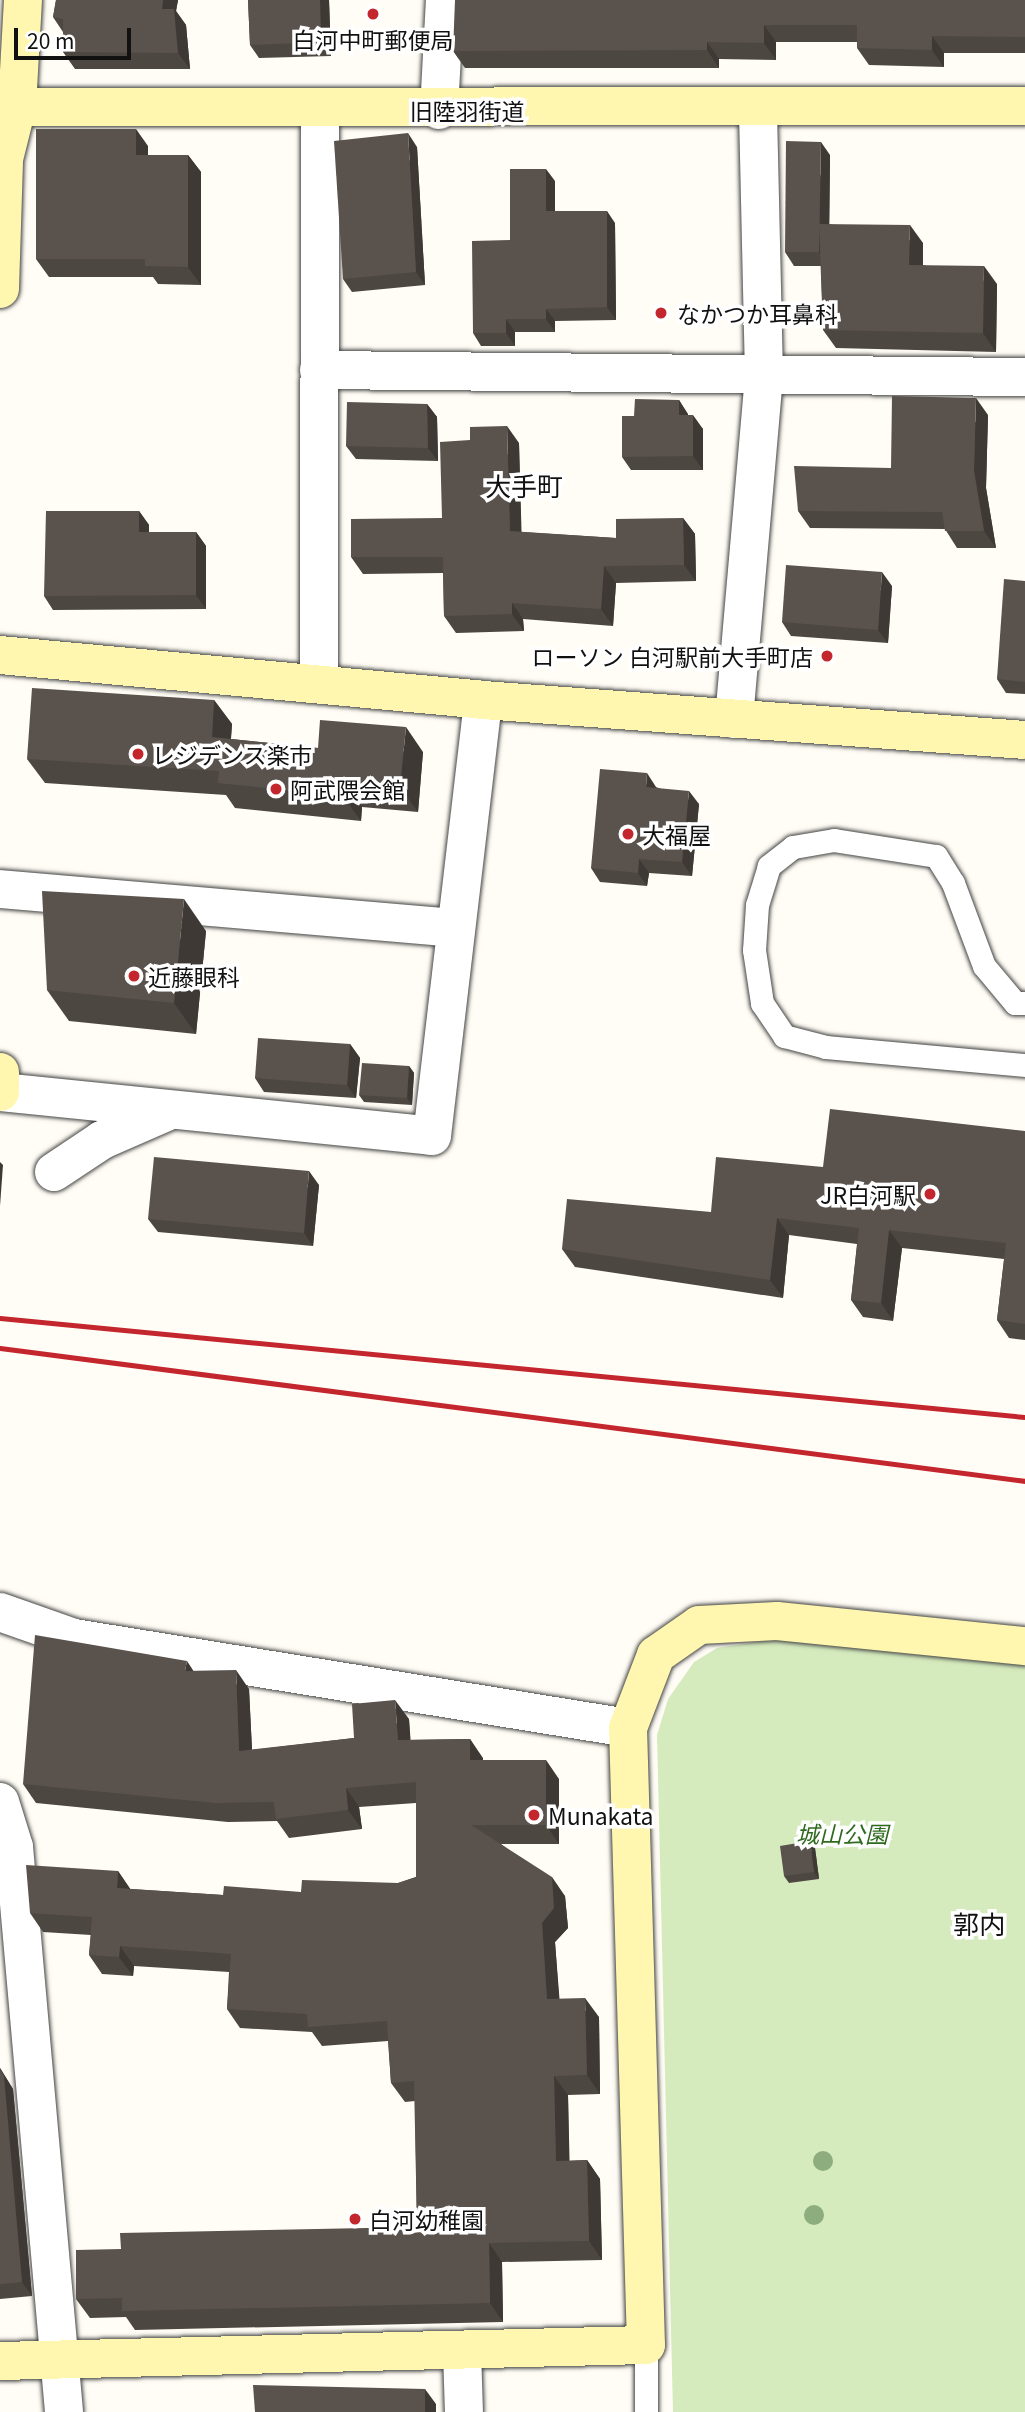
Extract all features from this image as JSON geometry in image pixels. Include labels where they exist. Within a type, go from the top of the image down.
[{"type":"street","points":[[0,289],[4,159],[17,107],[23,0]]},
{"type":"street","points":[[439,110],[445,0]]},
{"type":"street","name":"旧陸羽街道","points":[[17,107],[320,111],[758,110],[1025,106]]},
{"type":"street","points":[[734,719],[764,376],[758,110]]},
{"type":"street","points":[[319,681],[320,111]]},
{"type":"street","points":[[319,370],[1025,377]]},
{"type":"street","points":[[0,655],[319,681],[482,700],[1025,740]]},
{"type":"street","points":[[0,1072],[0,1091],[167,1111],[432,1136],[482,700]]},
{"type":"street","points":[[0,889],[455,928]]},
{"type":"street","points":[[54,1172],[102,1140],[167,1111]]},
{"type":"street","points":[[0,1612],[74,1638],[628,1728]]},
{"type":"street","points":[[0,2361],[646,2345],[628,1728],[656,1655],[699,1625],[777,1621],[1025,1646]]},
{"type":"street","points":[[0,1802],[14,1847],[64,2412]]},
{"type":"street","points":[[462,2350],[464,2412]]},
{"type":"lane","points":[[1025,1003],[1016,1003],[984,966],[953,883],[936,856],[834,841],[793,847],[769,866],[757,905],[754,950],[762,1003],[784,1036],[826,1047],[1025,1065]]},
{"type":"lane","points":[[646,2345],[646,2412]]},
{"type":"green space","name":"城山公園","points":[[785,1638],[1025,1664],[1025,2412],[673,2412],[657,1735],[668,1699],[694,1662],[717,1648]]},
{"type":"building","points":[[56,0],[163,0],[162,9],[174,9],[178,53],[63,52],[63,19],[53,17]]},
{"type":"building","points":[[248,0],[320,0],[321,42],[250,45]]},
{"type":"building","points":[[455,0],[1025,0],[1025,37],[932,36],[932,50],[857,48],[857,25],[764,25],[764,43],[707,42],[707,50],[453,51]]},
{"type":"building","points":[[36,129],[136,129],[136,155],[188,155],[188,267],[145,266],[145,259],[36,259]]},
{"type":"building","points":[[408,133],[416,272],[343,279],[334,141]]},
{"type":"building","points":[[786,141],[821,142],[819,252],[785,252]]},
{"type":"building","points":[[510,169],[546,169],[546,211],[607,211],[607,307],[546,309],[546,319],[506,319],[506,333],[473,333],[472,241],[510,240]]},
{"type":"building","points":[[819,224],[910,225],[909,265],[984,266],[983,333],[823,330]]},
{"type":"building","points":[[892,396],[976,398],[974,471],[984,531],[945,531],[942,512],[798,511],[794,466],[891,468]]},
{"type":"building","points":[[635,399],[679,400],[679,415],[693,415],[693,456],[622,457],[622,416],[634,416]]},
{"type":"building","points":[[347,402],[427,404],[428,448],[346,446]]},
{"type":"building","points":[[507,426],[510,531],[616,538],[616,519],[683,518],[684,565],[604,566],[601,609],[512,603],[512,614],[444,616],[443,557],[351,557],[351,519],[442,518],[440,442],[470,440],[470,427]]},
{"type":"building","points":[[46,511],[139,511],[139,532],[196,532],[196,595],[44,596]]},
{"type":"building","points":[[786,565],[882,572],[878,630],[782,622]]},
{"type":"building","points":[[1004,579],[1025,581],[1025,682],[997,679]]},
{"type":"building","points":[[32,688],[214,700],[212,737],[318,748],[320,720],[406,727],[400,787],[344,782],[343,796],[218,783],[219,771],[27,759]]},
{"type":"building","points":[[600,769],[647,773],[646,787],[689,791],[682,862],[639,859],[638,873],[591,868]]},
{"type":"building","points":[[42,891],[184,899],[174,1003],[47,990]]},
{"type":"building","points":[[258,1038],[350,1044],[347,1085],[255,1078]]},
{"type":"building","points":[[362,1063],[409,1066],[407,1098],[359,1095]]},
{"type":"building","points":[[830,1109],[1025,1131],[1025,1324],[997,1320],[1006,1243],[889,1230],[881,1303],[851,1300],[859,1228],[777,1218],[770,1280],[562,1249],[567,1199],[711,1212],[716,1157],[823,1167]]},
{"type":"building","points":[[154,1157],[309,1171],[304,1233],[148,1219]]},
{"type":"building","points":[[35,1635],[187,1661],[185,1671],[236,1670],[239,1751],[354,1738],[352,1704],[395,1700],[398,1740],[470,1739],[470,1760],[546,1760],[546,1825],[471,1825],[552,1877],[554,1908],[542,1923],[547,1999],[585,1998],[587,2075],[554,2076],[556,2161],[587,2160],[589,2241],[489,2243],[490,2303],[122,2311],[122,2298],[76,2299],[76,2250],[121,2249],[120,2233],[417,2227],[414,2081],[391,2083],[387,2021],[308,2027],[307,2014],[227,2009],[231,1954],[120,1946],[119,1957],[89,1955],[92,1917],[30,1913],[26,1865],[118,1871],[117,1888],[223,1895],[224,1886],[301,1892],[302,1880],[398,1883],[416,1877],[416,1782],[346,1788],[348,1810],[276,1819],[274,1802],[215,1803],[23,1784]]},
{"type":"building","points":[[810,1841],[814,1872],[784,1876],[780,1846]]},
{"type":"building","points":[[0,2069],[4,2076],[22,2282],[0,2284]]},
{"type":"building","points":[[253,2385],[425,2389],[425,2412],[255,2412]]},
{"type":"railway","points":[[0,1318],[1025,1417]]},
{"type":"railway","points":[[0,1348],[1025,1481]]},
{"type":"place","name":"白河中町郵便局","points":[[373,14]]},
{"type":"place","name":"なかつか耳鼻科","points":[[661,313]]},
{"type":"place","name":"ローソン 白河駅前大手町店","points":[[827,656]]},
{"type":"place","name":"レジデンス楽市","points":[[138,754]]},
{"type":"place","name":"阿武隈会館","points":[[276,789]]},
{"type":"place","name":"大福屋","points":[[628,834]]},
{"type":"place","name":"近藤眼科","points":[[134,976]]},
{"type":"place","name":"JR白河駅","points":[[930,1194]]},
{"type":"place","name":"Munakata","points":[[534,1815]]},
{"type":"place","name":"白河幼稚園","points":[[355,2219]]},
{"type":"district","name":"大手町","points":[[524,485]]},
{"type":"district","name":"郭内","points":[[979,1923]]}]
